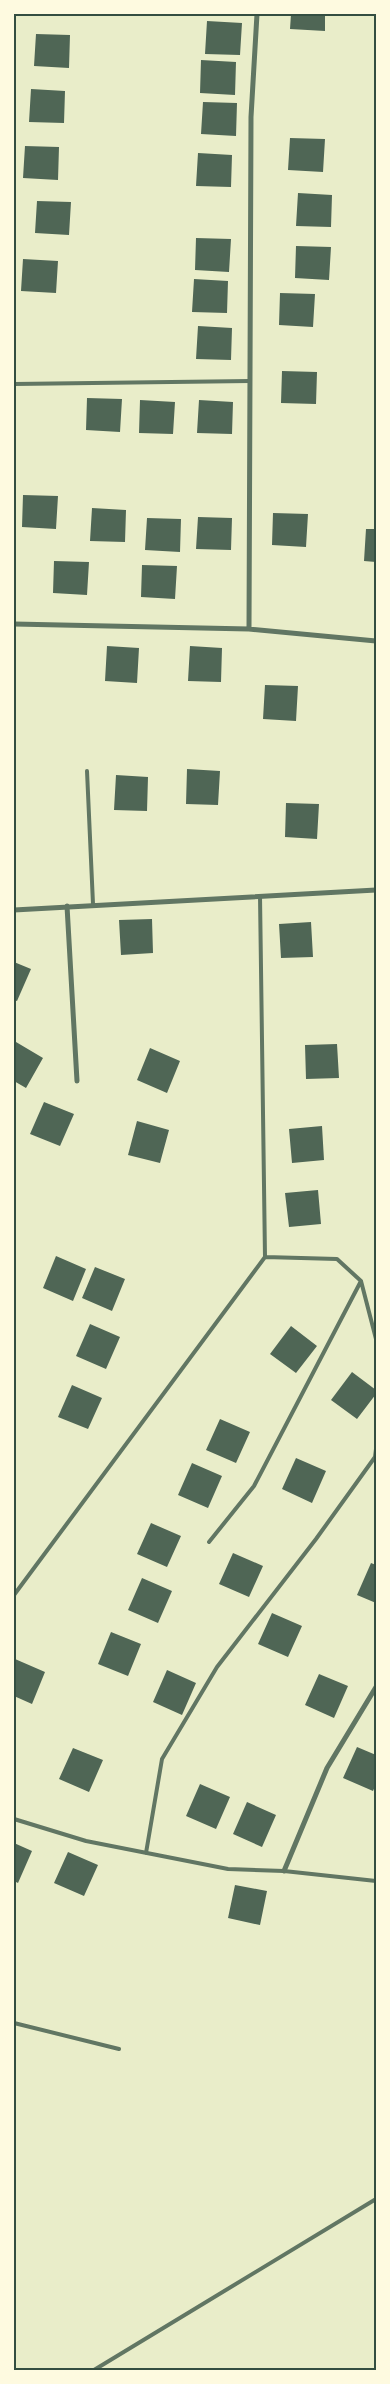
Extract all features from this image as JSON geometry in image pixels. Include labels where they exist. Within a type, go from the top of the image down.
[{"type":"street","points":[[249,629],[252,117],[257,14]]},
{"type":"street","points":[[14,624],[249,629],[376,641]]},
{"type":"street","points":[[14,910],[93,904],[376,890]]},
{"type":"street","points":[[66,906],[77,1081]]},
{"type":"street","points":[[284,1871],[327,1768],[376,1687]]},
{"type":"lane","points":[[14,384],[250,381]]},
{"type":"lane","points":[[87,771],[93,904]]},
{"type":"lane","points":[[14,1595],[265,1258],[260,896]]},
{"type":"lane","points":[[265,1258],[337,1259],[361,1281],[376,1339]]},
{"type":"lane","points":[[209,1542],[254,1486],[361,1281]]},
{"type":"lane","points":[[146,1853],[162,1759],[217,1667],[316,1539],[375,1457],[376,1449]]},
{"type":"lane","points":[[14,1819],[86,1841],[228,1869],[284,1871],[376,1881]]},
{"type":"lane","points":[[14,2023],[119,2049]]},
{"type":"lane","points":[[94,2370],[376,2199]]},
{"type":"building","points":[[291,14],[325,14],[325,31],[290,29]]},
{"type":"building","points":[[207,21],[242,23],[240,55],[205,54]]},
{"type":"building","points":[[36,34],[70,35],[69,68],[34,66]]},
{"type":"building","points":[[201,60],[236,62],[235,95],[200,93]]},
{"type":"building","points":[[31,89],[65,91],[64,123],[29,122]]},
{"type":"building","points":[[203,102],[237,103],[236,136],[201,134]]},
{"type":"building","points":[[290,138],[325,139],[323,172],[288,170]]},
{"type":"building","points":[[25,146],[59,147],[58,180],[23,178]]},
{"type":"building","points":[[198,153],[232,155],[231,187],[196,186]]},
{"type":"building","points":[[298,193],[332,195],[331,227],[296,226]]},
{"type":"building","points":[[37,201],[71,202],[69,235],[35,233]]},
{"type":"building","points":[[196,238],[231,239],[229,272],[195,270]]},
{"type":"building","points":[[296,246],[331,247],[329,280],[295,278]]},
{"type":"building","points":[[23,259],[58,261],[56,293],[21,291]]},
{"type":"building","points":[[194,279],[228,281],[227,313],[192,312]]},
{"type":"building","points":[[280,293],[315,294],[313,327],[279,325]]},
{"type":"building","points":[[198,326],[232,328],[231,360],[196,359]]},
{"type":"building","points":[[282,371],[317,372],[316,404],[281,403]]},
{"type":"building","points":[[87,398],[122,399],[120,432],[86,430]]},
{"type":"building","points":[[140,400],[175,402],[173,434],[139,433]]},
{"type":"building","points":[[199,400],[233,402],[232,434],[197,433]]},
{"type":"building","points":[[23,495],[58,496],[56,529],[22,527]]},
{"type":"building","points":[[92,508],[126,510],[125,542],[90,541]]},
{"type":"building","points":[[273,513],[308,514],[306,547],[272,545]]},
{"type":"building","points":[[198,517],[232,518],[231,550],[196,549]]},
{"type":"building","points":[[147,518],[181,519],[180,552],[145,550]]},
{"type":"building","points":[[366,529],[376,529],[376,562],[364,561]]},
{"type":"building","points":[[54,561],[89,562],[87,595],[53,593]]},
{"type":"building","points":[[142,565],[177,566],[175,599],[141,597]]},
{"type":"building","points":[[107,646],[139,648],[137,683],[105,681]]},
{"type":"building","points":[[190,646],[222,648],[221,682],[188,681]]},
{"type":"building","points":[[265,685],[298,686],[296,721],[263,719]]},
{"type":"building","points":[[187,769],[220,771],[218,805],[186,804]]},
{"type":"building","points":[[116,775],[148,777],[147,811],[114,810]]},
{"type":"building","points":[[286,803],[319,804],[317,839],[285,837]]},
{"type":"building","points":[[152,919],[153,953],[121,955],[119,920]]},
{"type":"building","points":[[311,922],[313,957],[281,958],[279,924]]},
{"type":"building","points":[[14,962],[31,969],[17,1001],[14,1000]]},
{"type":"building","points":[[16,1042],[43,1058],[26,1088],[14,1081]]},
{"type":"building","points":[[337,1044],[339,1078],[306,1079],[305,1045]]},
{"type":"building","points":[[150,1048],[180,1061],[167,1093],[137,1080]]},
{"type":"building","points":[[44,1102],[74,1114],[60,1146],[30,1134]]},
{"type":"building","points":[[137,1121],[169,1130],[160,1163],[128,1155]]},
{"type":"building","points":[[322,1126],[324,1160],[292,1163],[289,1129]]},
{"type":"building","points":[[318,1190],[321,1224],[289,1227],[285,1193]]},
{"type":"building","points":[[56,1256],[86,1269],[73,1301],[43,1288]]},
{"type":"building","points":[[95,1267],[125,1279],[112,1311],[82,1298]]},
{"type":"building","points":[[90,1324],[120,1337],[106,1369],[76,1356]]},
{"type":"building","points":[[291,1326],[317,1346],[296,1373],[270,1354]]},
{"type":"building","points":[[352,1372],[376,1390],[376,1394],[357,1419],[331,1400]]},
{"type":"building","points":[[72,1385],[102,1398],[88,1429],[58,1417]]},
{"type":"building","points":[[220,1419],[250,1432],[236,1463],[206,1450]]},
{"type":"building","points":[[296,1458],[326,1471],[312,1503],[282,1489]]},
{"type":"building","points":[[192,1463],[222,1476],[208,1508],[178,1495]]},
{"type":"building","points":[[151,1523],[181,1536],[167,1567],[137,1554]]},
{"type":"building","points":[[233,1553],[263,1566],[249,1597],[219,1584]]},
{"type":"building","points":[[371,1563],[376,1565],[376,1603],[357,1595]]},
{"type":"building","points":[[142,1578],[172,1591],[158,1623],[128,1610]]},
{"type":"building","points":[[272,1613],[302,1626],[288,1657],[258,1644]]},
{"type":"building","points":[[111,1632],[141,1644],[128,1676],[98,1664]]},
{"type":"building","points":[[15,1659],[45,1672],[32,1704],[14,1696]]},
{"type":"building","points":[[167,1670],[196,1683],[182,1715],[153,1702]]},
{"type":"building","points":[[319,1674],[348,1686],[334,1718],[305,1705]]},
{"type":"building","points":[[357,1747],[376,1755],[376,1784],[373,1791],[343,1778]]},
{"type":"building","points":[[73,1748],[103,1760],[89,1792],[59,1779]]},
{"type":"building","points":[[200,1784],[230,1797],[216,1829],[186,1816]]},
{"type":"building","points":[[247,1802],[276,1815],[262,1847],[233,1834]]},
{"type":"building","points":[[14,1843],[32,1851],[18,1883],[14,1881]]},
{"type":"building","points":[[68,1852],[98,1865],[84,1896],[54,1883]]},
{"type":"building","points":[[235,1885],[267,1891],[260,1925],[228,1918]]}]
